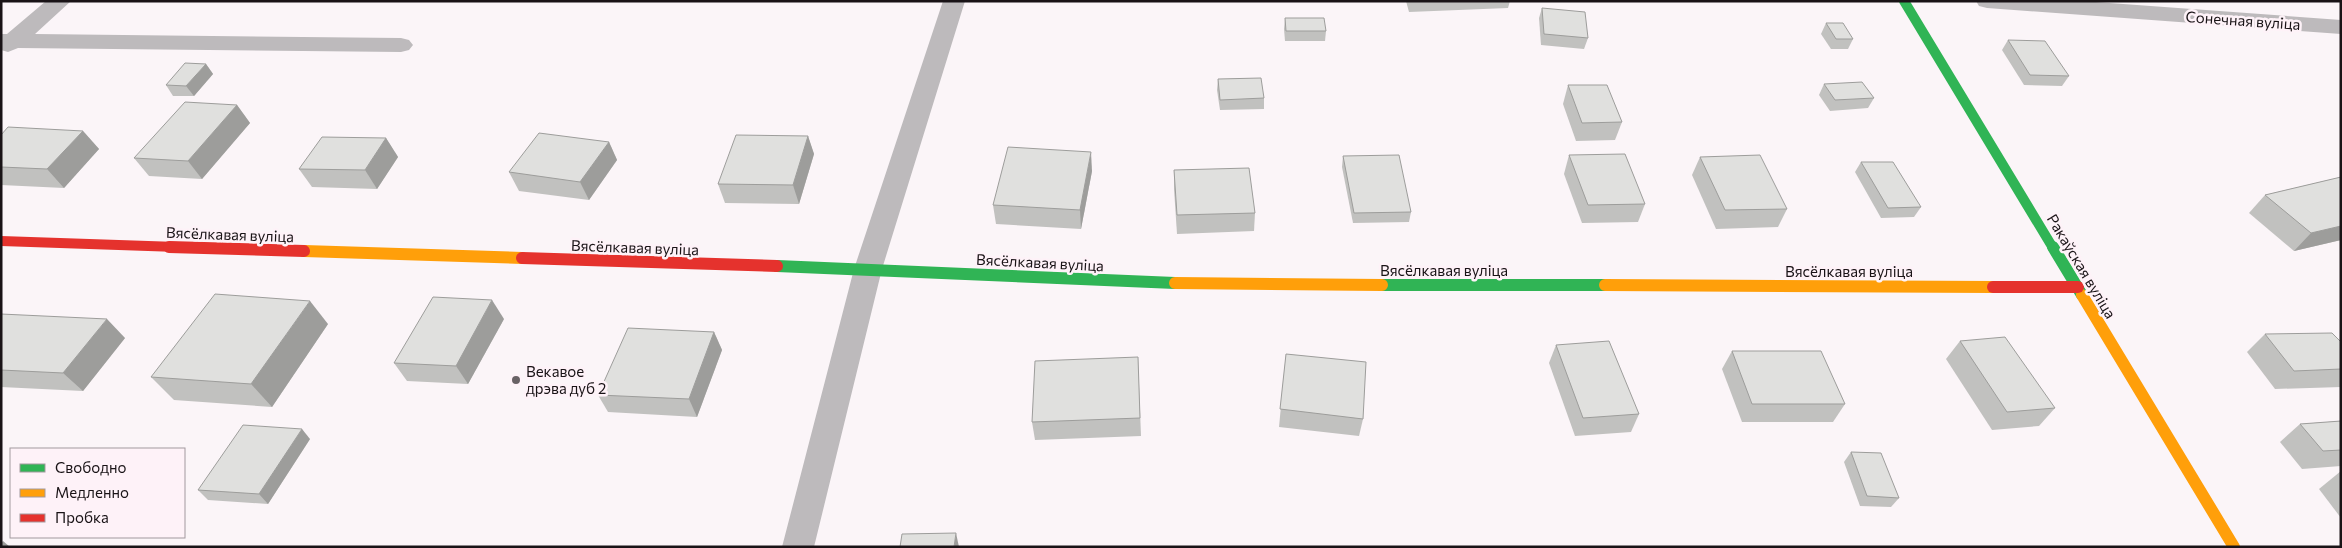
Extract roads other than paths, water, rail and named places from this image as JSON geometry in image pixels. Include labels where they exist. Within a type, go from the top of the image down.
[{"type":"street","points":[[5,44],[60,1]]},
{"type":"street","points":[[798,547],[868,269],[954,1]]},
{"type":"street","name":"Ракаўская вуліца","points":[[1904,1],[2234,547]]},
{"type":"street","name":"Сонечная вуліца","points":[[1987,1],[2341,27]]},
{"type":"street","points":[[5,44],[401,45]]},
{"type":"street","name":"Вясёлкавая вуліца","points":[[1,241],[868,269],[1205,284],[2078,287]]},
{"type":"place","name":"Векавое дрэва дуб 2","points":[[516,380]]}]
